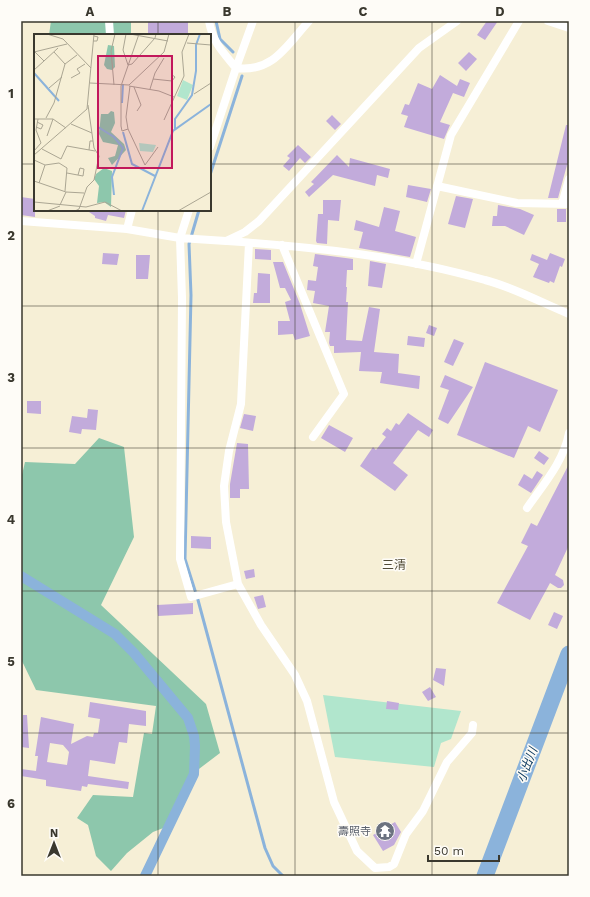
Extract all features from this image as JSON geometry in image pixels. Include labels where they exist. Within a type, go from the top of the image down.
[{"type":"street","points":[[109,21],[110,34]]},
{"type":"street","points":[[209,21],[212,36],[216,45],[236,68],[247,70],[272,62],[309,21]]},
{"type":"street","points":[[211,144],[253,21]]},
{"type":"street","points":[[226,241],[245,232],[259,221],[419,48],[457,21]]},
{"type":"street","points":[[416,264],[451,135],[519,21]]},
{"type":"street","points":[[548,21],[569,28]]},
{"type":"street","points":[[437,186],[517,203],[566,204],[569,179]]},
{"type":"street","points":[[127,229],[132,211]]},
{"type":"street","points":[[189,211],[182,298],[180,559],[191,597],[238,584]]},
{"type":"street","points":[[21,221],[127,229],[187,238],[282,245],[363,255],[416,264],[486,280],[569,314]]},
{"type":"street","points":[[249,243],[241,404],[229,451],[224,486],[226,522],[238,584],[261,625],[295,675],[307,701],[334,802],[357,851],[375,868],[389,867],[394,864],[406,834],[423,811],[448,762],[472,733],[473,725]]},
{"type":"street","points":[[282,245],[344,394],[313,437]]},
{"type":"street","points":[[527,508],[549,478],[567,444],[569,433]]},
{"type":"green space","points":[[51,21],[131,21],[131,34],[49,34]]},
{"type":"green space","points":[[99,438],[124,447],[134,537],[101,605],[206,704],[220,753],[191,775],[166,827],[153,832],[127,853],[111,871],[96,856],[88,825],[77,818],[93,795],[133,797],[144,733],[152,734],[156,706],[36,690],[21,659],[21,479],[25,462],[75,464]]},
{"type":"green space","points":[[323,695],[461,711],[451,739],[441,743],[434,767],[335,757]]},
{"type":"building","points":[[148,21],[188,21],[188,34],[148,34]]},
{"type":"building","points":[[487,21],[498,21],[485,40],[477,35]]},
{"type":"building","points":[[469,52],[477,59],[466,71],[458,63]]},
{"type":"building","points":[[440,75],[457,86],[460,79],[470,83],[464,97],[453,93],[440,122],[450,125],[444,139],[404,127],[408,116],[401,114],[405,104],[409,105],[418,83],[432,89]]},
{"type":"building","points":[[332,115],[341,124],[335,130],[326,121]]},
{"type":"building","points":[[566,125],[569,125],[569,165],[567,165],[558,198],[548,198]]},
{"type":"building","points":[[298,145],[311,157],[305,163],[300,158],[289,171],[283,166],[290,158],[287,156]]},
{"type":"building","points":[[337,155],[349,167],[350,158],[390,169],[388,178],[377,175],[375,186],[333,175],[309,197],[305,192],[314,184],[311,182]]},
{"type":"building","points":[[408,185],[431,189],[427,202],[406,197]]},
{"type":"building","points":[[456,196],[473,199],[465,228],[448,224]]},
{"type":"building","points":[[21,197],[34,199],[35,217],[21,215]]},
{"type":"building","points":[[323,200],[341,200],[339,221],[328,220],[327,244],[317,243],[316,241],[318,214],[323,214]]},
{"type":"building","points":[[498,205],[520,209],[534,215],[524,235],[505,226],[492,226],[493,216],[497,216]]},
{"type":"building","points":[[384,207],[400,211],[395,231],[416,237],[410,257],[359,248],[363,232],[354,230],[356,220],[379,227]]},
{"type":"building","points":[[557,209],[566,209],[566,222],[557,222]]},
{"type":"building","points":[[88,211],[126,211],[124,218],[108,215],[106,221],[95,218],[95,216]]},
{"type":"building","points":[[255,249],[271,250],[271,260],[255,259]]},
{"type":"building","points":[[103,253],[119,254],[117,265],[102,264]]},
{"type":"building","points":[[550,253],[565,259],[562,267],[560,266],[554,283],[550,281],[549,283],[533,277],[539,264],[530,260],[532,254],[547,260]]},
{"type":"building","points":[[315,254],[353,259],[353,270],[347,270],[346,302],[348,302],[346,340],[362,341],[369,307],[380,309],[374,352],[399,354],[398,373],[420,376],[419,389],[380,383],[382,372],[359,371],[361,352],[334,353],[334,346],[330,346],[329,343],[330,332],[325,332],[329,306],[313,303],[315,291],[307,290],[308,280],[316,281],[318,267],[313,266]]},
{"type":"building","points":[[136,255],[150,255],[148,279],[136,279]]},
{"type":"building","points":[[370,261],[386,264],[382,288],[368,286]]},
{"type":"building","points":[[273,262],[283,262],[300,304],[310,336],[295,340],[293,334],[278,335],[278,321],[290,321],[285,302],[291,300],[285,288],[280,288]]},
{"type":"building","points":[[258,273],[270,274],[270,303],[253,303],[254,293],[257,293]]},
{"type":"building","points":[[429,325],[437,328],[434,336],[426,333]]},
{"type":"building","points":[[408,336],[425,338],[424,347],[407,345]]},
{"type":"building","points":[[454,339],[464,343],[453,366],[444,362]]},
{"type":"building","points":[[485,362],[558,390],[540,432],[528,426],[514,458],[457,435]]},
{"type":"building","points":[[445,375],[473,387],[448,424],[438,419],[449,390],[440,387]]},
{"type":"building","points":[[27,401],[41,401],[41,414],[27,413]]},
{"type":"building","points":[[88,409],[98,410],[96,430],[82,429],[81,434],[69,432],[72,416],[87,418]]},
{"type":"building","points":[[408,413],[433,430],[429,437],[418,430],[393,463],[408,475],[395,491],[360,466],[373,447],[376,450],[386,437],[382,434],[387,428],[391,431],[396,423],[399,425]]},
{"type":"building","points":[[244,414],[256,416],[253,431],[240,428]]},
{"type":"building","points":[[329,425],[353,438],[345,452],[321,438]]},
{"type":"building","points":[[237,443],[248,444],[249,489],[240,489],[240,498],[230,498],[230,484]]},
{"type":"building","points":[[539,451],[549,458],[544,465],[534,458]]},
{"type":"building","points":[[569,464],[569,545],[555,575],[563,580],[564,585],[561,588],[558,588],[550,583],[530,620],[497,603],[528,546],[521,543],[531,523],[537,526]]},
{"type":"building","points":[[537,471],[543,475],[531,493],[518,485],[524,474],[532,479]]},
{"type":"building","points":[[191,536],[211,537],[211,549],[191,548]]},
{"type":"building","points":[[254,569],[255,577],[246,579],[244,571]]},
{"type":"building","points":[[263,595],[266,607],[258,609],[254,597]]},
{"type":"building","points":[[193,603],[193,614],[158,616],[157,605]]},
{"type":"building","points":[[554,612],[563,616],[557,629],[548,625]]},
{"type":"building","points":[[436,668],[446,669],[444,686],[433,680]]},
{"type":"building","points":[[430,687],[436,697],[428,701],[422,692]]},
{"type":"building","points":[[387,701],[399,703],[398,710],[386,709]]},
{"type":"building","points":[[90,702],[146,711],[146,726],[129,724],[127,743],[119,742],[115,764],[90,760],[88,776],[129,782],[128,789],[88,784],[87,787],[82,786],[81,791],[46,786],[46,780],[21,776],[21,769],[36,771],[38,756],[35,756],[41,717],[74,724],[71,744],[87,736],[93,737],[94,733],[98,733],[100,719],[88,717]],"holes":[[[50,743],[63,745],[69,752],[67,765],[47,762]]]},
{"type":"building","points":[[23,715],[27,715],[29,748],[21,747]]},
{"type":"building","points":[[395,822],[401,832],[394,845],[383,851],[373,835]]},
{"type":"waterway","points":[[216,21],[220,39],[233,52]]},
{"type":"waterway","points":[[211,172],[242,76]]},
{"type":"waterway","points":[[199,211],[189,244],[191,295],[185,559],[198,600],[265,848],[273,866],[283,876]]},
{"type":"waterway","points":[[21,576],[115,634],[134,653],[188,718],[194,736],[194,774],[145,876]]},
{"type":"waterway","name":"小出川","points":[[485,876],[569,654]]},
{"type":"place","name":"壽照寺","points":[[385,831]]},
{"type":"district","name":"三清","points":[[394,565]]}]
